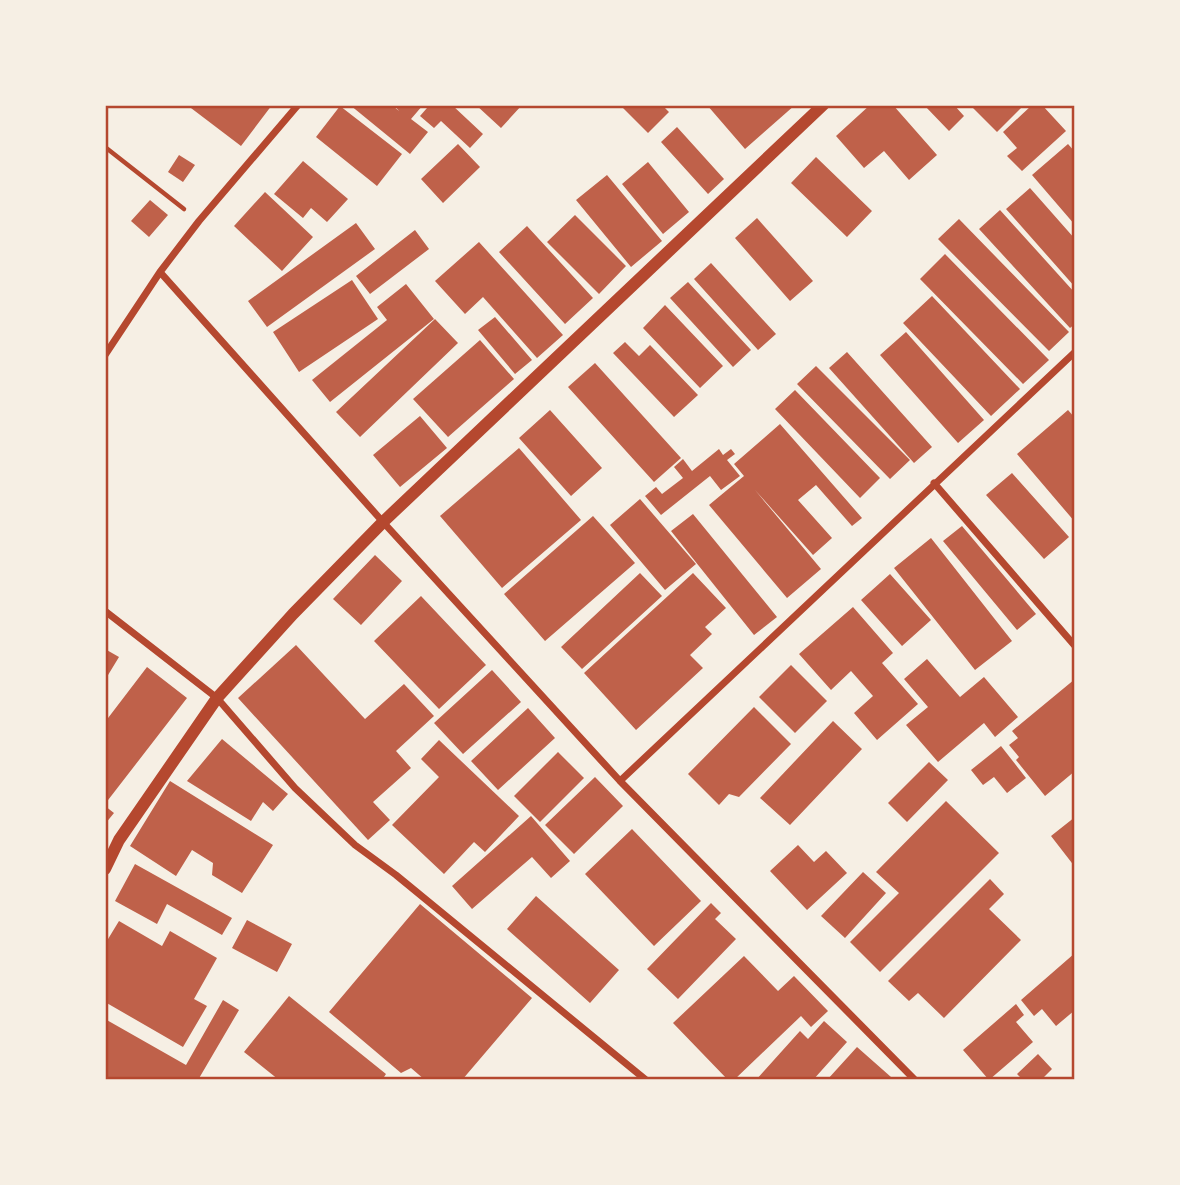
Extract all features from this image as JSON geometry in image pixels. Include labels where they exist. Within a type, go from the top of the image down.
[{"type":"street","points":[[105,355],[160,272],[199,221],[298,105]]},
{"type":"street","points":[[105,869],[119,840],[217,698],[293,614],[383,522],[823,105]]},
{"type":"street","points":[[160,272],[383,522],[620,781],[915,1080]]},
{"type":"street","points":[[620,781],[1075,352]]},
{"type":"street","points":[[934,483],[1075,646]]},
{"type":"street","points":[[105,611],[217,698],[295,788],[355,845],[396,875],[646,1080]]},
{"type":"path","points":[[105,147],[199,221]]},
{"type":"building","points":[[187,105],[272,105],[241,146]]},
{"type":"building","points":[[350,105],[392,105],[399,111],[394,105],[423,105],[411,119],[428,132],[410,154]]},
{"type":"building","points":[[424,105],[452,105],[483,134],[470,148],[441,121],[434,128],[420,116],[427,108]]},
{"type":"building","points":[[476,105],[522,105],[501,128]]},
{"type":"building","points":[[620,105],[662,105],[669,112],[648,133]]},
{"type":"building","points":[[707,105],[795,105],[745,149]]},
{"type":"building","points":[[870,105],[893,105],[937,155],[909,180],[884,151],[864,168],[836,136]]},
{"type":"building","points":[[924,105],[954,105],[964,116],[949,131]]},
{"type":"building","points":[[970,105],[1024,105],[997,132]]},
{"type":"building","points":[[1032,105],[1042,105],[1066,131],[1022,171],[1007,156],[1017,148],[1003,132]]},
{"type":"building","points":[[340,106],[402,154],[377,186],[316,137]]},
{"type":"building","points":[[677,127],[724,179],[708,194],[661,142]]},
{"type":"building","points":[[458,144],[480,167],[443,203],[421,179]]},
{"type":"building","points":[[1068,144],[1075,152],[1075,225],[1032,175]]},
{"type":"building","points":[[179,155],[195,165],[183,182],[168,172]]},
{"type":"building","points":[[816,157],[872,211],[847,237],[791,183]]},
{"type":"building","points":[[303,161],[348,199],[327,222],[311,208],[303,218],[274,194]]},
{"type":"building","points":[[648,162],[689,212],[663,234],[622,184]]},
{"type":"building","points":[[607,175],[662,241],[631,267],[576,200]]},
{"type":"building","points":[[1030,188],[1075,239],[1075,287],[1006,209]]},
{"type":"building","points":[[265,192],[313,237],[282,271],[234,226]]},
{"type":"building","points":[[150,200],[168,215],[149,237],[131,221]]},
{"type":"building","points":[[1000,210],[1075,293],[1075,324],[1070,328],[979,229]]},
{"type":"building","points":[[575,215],[626,266],[599,294],[547,242]]},
{"type":"building","points":[[757,218],[813,281],[790,301],[735,238]]},
{"type":"building","points":[[959,219],[1069,332],[1049,351],[938,239]]},
{"type":"building","points":[[356,223],[375,249],[267,327],[248,301]]},
{"type":"building","points":[[527,226],[593,298],[565,324],[499,252]]},
{"type":"building","points":[[415,230],[429,249],[370,294],[356,276]]},
{"type":"building","points":[[479,242],[563,335],[537,358],[483,297],[465,314],[435,281]]},
{"type":"building","points":[[945,254],[1049,360],[1023,384],[920,279]]},
{"type":"building","points":[[711,263],[776,334],[758,350],[694,279]]},
{"type":"building","points":[[352,280],[378,319],[299,372],[273,332]]},
{"type":"building","points":[[688,282],[751,350],[733,367],[670,298]]},
{"type":"building","points":[[406,284],[434,319],[330,402],[312,380],[387,320],[377,307]]},
{"type":"building","points":[[932,296],[1020,389],[991,416],[903,323]]},
{"type":"building","points":[[665,305],[723,366],[700,388],[643,328]]},
{"type":"building","points":[[495,317],[532,360],[515,374],[478,330]]},
{"type":"building","points":[[435,319],[458,343],[360,437],[336,412]]},
{"type":"building","points":[[906,332],[984,420],[958,443],[880,355]]},
{"type":"building","points":[[480,340],[514,379],[448,437],[413,399]]},
{"type":"building","points":[[625,342],[639,356],[650,345],[698,395],[674,417],[613,353]]},
{"type":"building","points":[[847,352],[932,447],[914,463],[829,368]]},
{"type":"building","points":[[595,363],[681,458],[654,482],[568,387]]},
{"type":"building","points":[[816,366],[910,460],[890,479],[797,384]]},
{"type":"building","points":[[795,390],[880,478],[860,498],[775,409]]},
{"type":"building","points":[[550,410],[602,468],[571,496],[519,438]]},
{"type":"building","points":[[1068,410],[1075,418],[1075,522],[1017,454]]},
{"type":"building","points":[[420,416],[447,448],[400,487],[373,455]]},
{"type":"building","points":[[780,424],[862,518],[852,526],[816,485],[798,500],[832,538],[813,555],[755,490],[821,569],[787,598],[709,505],[744,476],[734,464]]},
{"type":"building","points":[[519,448],[581,520],[502,588],[440,516]]},
{"type":"building","points":[[719,449],[723,455],[731,449],[735,454],[727,460],[740,476],[721,490],[710,476],[661,515],[645,496],[656,487],[662,494],[683,478],[674,467],[683,459],[692,471]]},
{"type":"building","points":[[1012,473],[1069,537],[1044,559],[986,495]]},
{"type":"building","points":[[640,499],[696,564],[665,590],[610,525]]},
{"type":"building","points":[[693,514],[777,617],[754,635],[671,531]]},
{"type":"building","points":[[593,516],[635,563],[545,641],[504,594]]},
{"type":"building","points":[[962,526],[1036,614],[1017,630],[943,541]]},
{"type":"building","points":[[931,538],[1012,641],[975,670],[894,568]]},
{"type":"building","points":[[375,555],[402,581],[361,625],[333,599]]},
{"type":"building","points":[[640,573],[662,596],[582,669],[561,647]]},
{"type":"building","points":[[693,573],[726,608],[705,627],[712,634],[690,655],[703,668],[636,730],[584,673]]},
{"type":"building","points":[[890,574],[931,620],[902,646],[861,600]]},
{"type":"building","points":[[421,596],[486,665],[439,709],[374,641]]},
{"type":"building","points":[[853,607],[893,653],[882,663],[918,704],[877,740],[854,713],[873,696],[851,671],[831,690],[799,654]]},
{"type":"building","points":[[296,645],[365,719],[404,684],[434,716],[396,751],[411,768],[373,802],[390,820],[368,840],[238,698]]},
{"type":"building","points":[[105,649],[119,657],[105,680]]},
{"type":"building","points":[[927,659],[960,697],[984,677],[1018,717],[995,737],[984,723],[938,762],[906,725],[928,707],[904,679]]},
{"type":"building","points":[[791,665],[827,701],[795,733],[759,697]]},
{"type":"building","points":[[147,667],[187,698],[105,804],[105,722]]},
{"type":"building","points":[[492,670],[521,702],[463,754],[434,723]]},
{"type":"building","points":[[1075,679],[1075,771],[1045,796],[1016,760],[1019,757],[1009,745],[1018,738],[1012,731]]},
{"type":"building","points":[[754,707],[791,744],[739,797],[729,794],[719,805],[688,774]]},
{"type":"building","points":[[528,708],[555,738],[498,790],[471,761]]},
{"type":"building","points":[[833,721],[862,749],[790,825],[760,798]]},
{"type":"building","points":[[222,739],[288,794],[273,811],[263,802],[251,821],[187,781]]},
{"type":"building","points":[[439,740],[519,816],[485,852],[474,842],[444,874],[392,825],[439,777],[421,759]]},
{"type":"building","points":[[1001,746],[1026,778],[1007,793],[994,777],[983,785],[971,770]]},
{"type":"building","points":[[558,752],[584,778],[540,822],[514,796]]},
{"type":"building","points":[[929,762],[948,780],[907,822],[888,803]]},
{"type":"building","points":[[595,777],[623,806],[574,854],[545,825]]},
{"type":"building","points":[[170,781],[273,845],[242,893],[212,875],[213,863],[192,850],[176,876],[130,846]]},
{"type":"building","points":[[946,801],[999,853],[880,972],[850,942],[899,893],[876,872]]},
{"type":"building","points":[[105,806],[114,813],[105,824]]},
{"type":"building","points":[[531,816],[570,861],[551,878],[532,857],[472,909],[452,886]]},
{"type":"building","points":[[1075,817],[1075,867],[1051,836]]},
{"type":"building","points":[[632,829],[701,901],[654,946],[585,874]]},
{"type":"building","points":[[798,845],[814,862],[826,851],[847,873],[807,910],[770,871]]},
{"type":"building","points":[[135,864],[232,918],[222,935],[167,904],[157,924],[115,901]]},
{"type":"building","points":[[863,872],[886,893],[845,938],[821,916]]},
{"type":"building","points":[[990,879],[1004,894],[989,909],[1021,940],[944,1018],[918,993],[909,1001],[888,981]]},
{"type":"building","points":[[536,896],[619,970],[590,1003],[507,929]]},
{"type":"building","points":[[711,903],[721,913],[715,919],[736,939],[678,999],[647,969]]},
{"type":"building","points":[[420,904],[532,998],[462,1080],[425,1080],[411,1068],[401,1073],[329,1012]]},
{"type":"building","points":[[247,920],[292,944],[277,972],[232,948]]},
{"type":"building","points":[[119,921],[162,946],[170,931],[217,958],[194,999],[207,1006],[183,1047],[105,1002],[105,944]]},
{"type":"building","points":[[1075,953],[1075,1010],[1056,1026],[1042,1009],[1034,1016],[1021,1000]]},
{"type":"building","points":[[744,956],[778,991],[794,976],[828,1011],[811,1027],[801,1016],[734,1080],[728,1080],[673,1023]]},
{"type":"building","points":[[289,996],[386,1074],[382,1080],[279,1080],[244,1052]]},
{"type":"building","points":[[223,1000],[239,1010],[198,1080],[151,1080],[146,1077],[144,1080],[105,1080],[105,1019],[186,1065]]},
{"type":"building","points":[[1016,1004],[1024,1015],[1016,1022],[1033,1042],[989,1080],[963,1050]]},
{"type":"building","points":[[824,1021],[847,1042],[813,1080],[756,1080],[800,1031],[808,1039]]},
{"type":"building","points":[[857,1047],[891,1077],[888,1080],[827,1080]]},
{"type":"building","points":[[1038,1054],[1052,1069],[1041,1080],[1023,1080],[1017,1074]]}]
